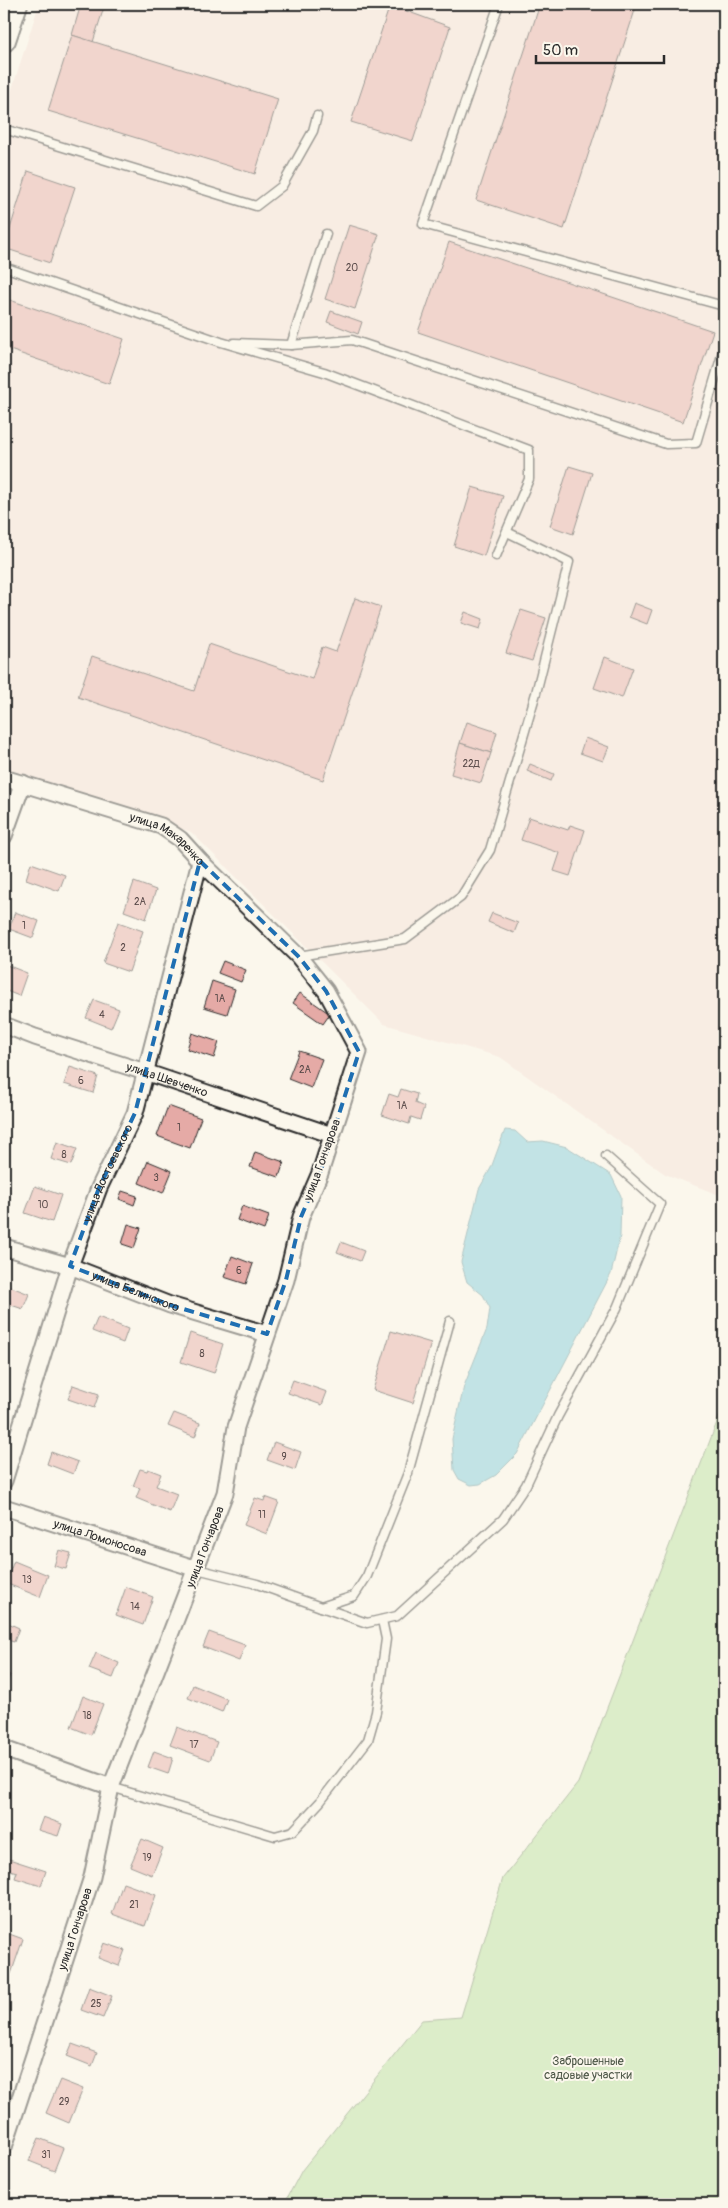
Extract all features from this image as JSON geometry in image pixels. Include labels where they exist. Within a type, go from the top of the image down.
[{"type":"street","points":[[4,40],[16,4]]},
{"type":"street","name":"улица Макаренко","points":[[4,778],[160,826],[180,839],[200,861],[298,956]]},
{"type":"street","points":[[4,836],[23,784]]},
{"type":"street","name":"улица Достоевского","points":[[4,1481],[70,1266],[99,1188],[134,1113],[200,861]]},
{"type":"street","name":"улица Гончарова","points":[[4,2147],[92,1877],[111,1787],[225,1493],[236,1427],[286,1280],[300,1217],[320,1172],[359,1052],[326,991],[298,956]]},
{"type":"street","name":"улица Шевченко","points":[[4,1025],[35,1038],[145,1072],[332,1135]]},
{"type":"street","name":"улица Белинского","points":[[4,1247],[70,1266],[170,1305],[267,1334]]},
{"type":"street","name":"улица Ломоносова","points":[[4,1507],[197,1569]]},
{"type":"street","points":[[4,1749],[111,1787]]},
{"type":"lane","points":[[498,4],[423,224],[724,306]]},
{"type":"lane","points":[[4,129],[256,206],[282,186],[313,131],[318,116]]},
{"type":"lane","points":[[292,345],[326,234]]},
{"type":"lane","points":[[4,267],[221,342],[324,372],[529,450],[529,479],[496,556]]},
{"type":"lane","points":[[221,342],[292,345],[352,340],[666,444],[696,442],[724,348]]},
{"type":"lane","points":[[298,956],[405,940],[461,897],[490,850],[536,694],[569,562],[506,532]]},
{"type":"lane","points":[[197,1569],[257,1584],[368,1623],[397,1616],[503,1519],[526,1485],[558,1416],[617,1308],[660,1204],[606,1156]]},
{"type":"lane","points":[[321,1607],[354,1596],[367,1576],[408,1473],[450,1321]]},
{"type":"lane","points":[[111,1787],[275,1836],[293,1831],[320,1802],[368,1740],[376,1712],[386,1639],[382,1620]]},
{"type":"highlighted area","points":[[200,861],[298,956],[326,991],[359,1052],[320,1173],[301,1217],[286,1280],[267,1334],[170,1305],[70,1266],[99,1188],[135,1113]]},
{"type":"shaded area","points":[[39,4],[724,4],[724,1197],[665,1174],[500,1057],[384,1024],[191,832],[4,769],[4,114]]},
{"type":"green space","name":"Заброшенные садовые участки","points":[[724,1404],[724,2204],[284,2204],[302,2170],[422,2020],[461,2017],[503,1878],[578,1783]]},
{"type":"water","points":[[505,1130],[515,1131],[527,1142],[543,1141],[567,1147],[611,1175],[621,1196],[620,1236],[611,1274],[517,1454],[496,1475],[480,1484],[471,1485],[459,1479],[454,1470],[452,1439],[464,1386],[487,1329],[490,1308],[483,1295],[467,1282],[461,1262],[479,1189],[491,1168]]},
{"type":"building","points":[[81,4],[105,4],[93,42],[72,35]]},
{"type":"building","points":[[540,4],[637,4],[564,229],[476,200]]},
{"type":"building","points":[[390,5],[450,27],[413,141],[351,122]]},
{"type":"building","points":[[72,35],[278,99],[255,174],[48,111]]},
{"type":"building","points":[[28,171],[75,187],[50,263],[4,248]]},
{"type":"building","points":[[349,225],[379,234],[355,309],[325,299]]},
{"type":"building","points":[[449,242],[713,331],[683,422],[418,332]]},
{"type":"building","points":[[4,298],[124,339],[109,384],[4,348]]},
{"type":"building","points":[[331,311],[362,322],[358,334],[327,322]]},
{"type":"building","points":[[569,466],[592,473],[573,534],[550,526]]},
{"type":"building","points":[[472,487],[503,496],[484,556],[454,546]]},
{"type":"building","points":[[355,598],[381,607],[323,780],[78,697],[92,656],[194,691],[209,644],[312,679],[322,647],[336,652]]},
{"type":"building","points":[[634,603],[652,610],[647,624],[629,617]]},
{"type":"building","points":[[521,610],[546,618],[532,661],[506,653]]},
{"type":"building","points":[[465,612],[483,619],[480,629],[461,623]]},
{"type":"building","points":[[605,657],[633,668],[622,698],[594,688]]},
{"type":"building","points":[[467,722],[497,732],[491,753],[460,743]]},
{"type":"building","points":[[585,738],[609,747],[603,761],[580,753]]},
{"type":"building","points":[[460,743],[491,753],[481,783],[451,774]]},
{"type":"building","points":[[530,764],[554,774],[551,781],[527,771]]},
{"type":"building","points":[[529,817],[568,830],[570,825],[585,830],[570,876],[554,871],[560,853],[521,840]]},
{"type":"building","points":[[31,863],[65,875],[59,891],[26,879]]},
{"type":"building","points":[[134,882],[156,890],[146,919],[124,911]]},
{"type":"building","points":[[15,912],[39,921],[33,938],[9,929]]},
{"type":"building","points":[[492,913],[518,923],[514,933],[488,922]]},
{"type":"building","points":[[118,922],[143,931],[129,972],[103,963]]},
{"type":"building","points":[[223,961],[246,970],[241,982],[218,973]]},
{"type":"building","points":[[4,964],[27,973],[19,996],[4,990]]},
{"type":"building","points":[[212,981],[235,989],[227,1014],[204,1007]]},
{"type":"building","points":[[300,993],[330,1014],[323,1024],[293,1003]]},
{"type":"building","points":[[94,1000],[119,1009],[111,1028],[86,1018]]},
{"type":"building","points":[[192,1033],[219,1042],[214,1058],[187,1049]]},
{"type":"building","points":[[299,1051],[322,1059],[311,1088],[288,1079]]},
{"type":"building","points":[[70,1067],[98,1076],[93,1093],[64,1084]]},
{"type":"building","points":[[401,1089],[417,1094],[415,1103],[424,1107],[420,1120],[411,1117],[409,1124],[382,1115],[389,1094],[398,1097]]},
{"type":"building","points":[[168,1106],[201,1118],[190,1148],[157,1136]]},
{"type":"building","points":[[57,1142],[77,1149],[71,1165],[51,1159]]},
{"type":"building","points":[[255,1152],[284,1162],[279,1177],[250,1167]]},
{"type":"building","points":[[148,1161],[172,1171],[163,1193],[139,1183]]},
{"type":"building","points":[[35,1186],[61,1195],[52,1222],[25,1213]]},
{"type":"building","points":[[122,1191],[137,1196],[134,1205],[119,1199]]},
{"type":"building","points":[[242,1206],[269,1216],[264,1230],[237,1220]]},
{"type":"building","points":[[128,1224],[141,1228],[134,1248],[122,1244]]},
{"type":"building","points":[[341,1242],[364,1251],[360,1261],[337,1252]]},
{"type":"building","points":[[232,1256],[253,1264],[246,1284],[224,1277]]},
{"type":"building","points":[[4,1284],[29,1294],[23,1309],[5,1303],[4,1306]]},
{"type":"building","points":[[98,1317],[128,1329],[123,1343],[92,1331]]},
{"type":"building","points":[[391,1331],[431,1343],[413,1403],[373,1390]]},
{"type":"building","points":[[190,1333],[223,1344],[214,1373],[181,1362]]},
{"type":"building","points":[[293,1380],[327,1392],[322,1405],[288,1393]]},
{"type":"building","points":[[73,1385],[99,1394],[94,1408],[68,1399]]},
{"type":"building","points":[[174,1413],[200,1423],[195,1437],[168,1426]]},
{"type":"building","points":[[274,1442],[301,1452],[295,1470],[267,1460]]},
{"type":"building","points":[[51,1452],[78,1462],[73,1474],[47,1464]]},
{"type":"building","points":[[140,1469],[147,1471],[148,1469],[161,1474],[156,1486],[177,1494],[170,1512],[136,1498],[140,1488],[133,1486]]},
{"type":"building","points":[[265,1497],[279,1502],[267,1534],[244,1525],[255,1498],[264,1501]]},
{"type":"building","points":[[59,1550],[71,1553],[66,1569],[54,1566]]},
{"type":"building","points":[[14,1561],[48,1575],[40,1597],[5,1583]]},
{"type":"building","points":[[126,1587],[153,1597],[143,1625],[116,1615]]},
{"type":"building","points":[[4,1621],[19,1628],[14,1642],[4,1639]]},
{"type":"building","points":[[209,1632],[245,1645],[239,1661],[203,1647]]},
{"type":"building","points":[[96,1653],[119,1663],[113,1678],[89,1669]]},
{"type":"building","points":[[4,1673],[10,1675],[4,1692]]},
{"type":"building","points":[[193,1685],[227,1699],[222,1712],[188,1698]]},
{"type":"building","points":[[83,1696],[103,1704],[91,1735],[71,1727]]},
{"type":"building","points":[[177,1727],[217,1742],[210,1760],[170,1745]]},
{"type":"building","points":[[154,1751],[173,1758],[168,1774],[148,1767]]},
{"type":"building","points":[[43,1817],[62,1824],[58,1836],[38,1830]]},
{"type":"building","points":[[142,1839],[163,1848],[152,1875],[130,1866]]},
{"type":"building","points":[[9,1859],[46,1871],[41,1886],[15,1878],[17,1872],[6,1869]]},
{"type":"building","points":[[123,1883],[156,1895],[145,1926],[112,1914]]},
{"type":"building","points":[[4,1932],[23,1939],[11,1974],[4,1971]]},
{"type":"building","points":[[104,1943],[125,1950],[119,1966],[98,1958]]},
{"type":"building","points":[[89,1987],[112,1996],[103,2018],[81,2010]]},
{"type":"building","points":[[72,2044],[97,2053],[92,2066],[67,2056]]},
{"type":"building","points":[[60,2080],[83,2089],[69,2123],[46,2113]]},
{"type":"building","points":[[39,2138],[63,2148],[54,2171],[29,2161]]}]
